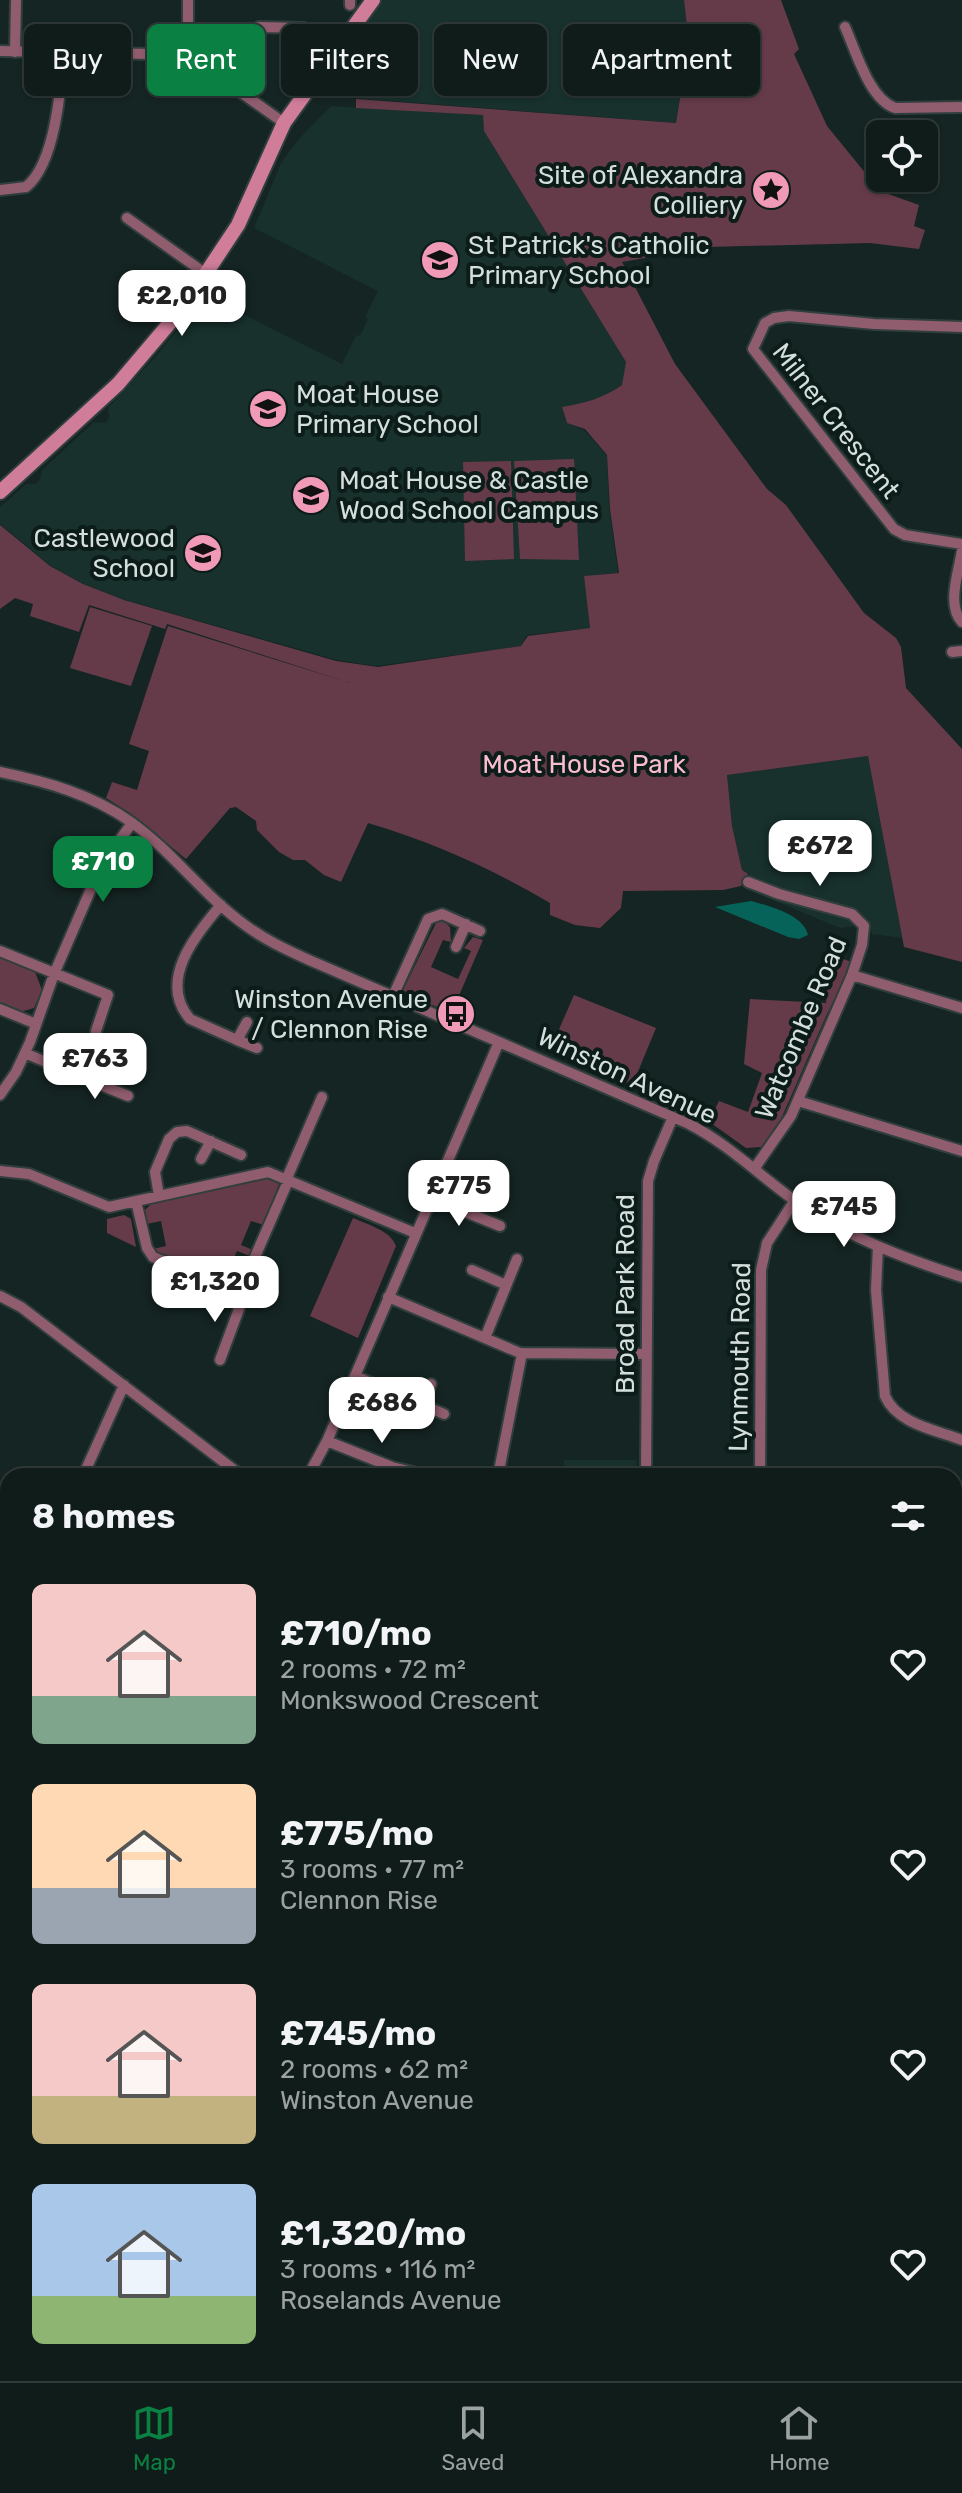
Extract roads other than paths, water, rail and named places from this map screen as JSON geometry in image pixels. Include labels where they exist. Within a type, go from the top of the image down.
[{"type":"street","points":[[15,52],[16,0]]},
{"type":"street","points":[[188,0],[188,24]]},
{"type":"street","points":[[0,492],[118,384],[185,305],[238,225],[284,123],[373,0]]},
{"type":"street","points":[[845,27],[872,88],[885,105],[895,108],[962,107]]},
{"type":"street","points":[[0,51],[24,52]]},
{"type":"street","points":[[0,190],[26,187],[36,176],[47,150],[60,96]]},
{"type":"street","points":[[247,96],[284,123]]},
{"type":"street","points":[[127,218],[206,274]]},
{"type":"street","name":"Milner Crescent","points":[[962,327],[874,324],[789,316],[765,323],[753,349],[894,529],[905,535],[962,544]]},
{"type":"street","points":[[962,550],[954,598],[955,611],[962,622]]},
{"type":"street","name":"Winston Avenue","points":[[0,772],[68,789],[132,823],[221,905],[264,938],[673,1117],[710,1136],[795,1200],[878,1247],[962,1277]]},
{"type":"street","points":[[0,1095],[25,1053],[54,974],[101,866],[132,823]]},
{"type":"street","name":"Watcombe Road","points":[[748,882],[852,914],[860,920],[864,936],[852,975],[798,1101],[784,1129],[754,1169]]},
{"type":"street","points":[[221,905],[186,951],[179,973],[179,995],[190,1019],[257,1048]]},
{"type":"street","points":[[393,996],[428,919],[442,914],[480,931]]},
{"type":"street","points":[[456,947],[466,924]]},
{"type":"street","points":[[0,951],[108,995],[76,1075]]},
{"type":"street","points":[[852,975],[962,1008]]},
{"type":"street","points":[[0,1009],[36,1024]]},
{"type":"street","points":[[237,1040],[247,1022]]},
{"type":"street","points":[[312,1468],[327,1441],[499,1042]]},
{"type":"street","points":[[25,1053],[128,1096]]},
{"type":"street","points":[[233,1289],[244,1282],[322,1097]]},
{"type":"street","points":[[798,1101],[962,1151]]},
{"type":"street","name":"Broad Park Road","points":[[646,1468],[648,1181],[673,1117]]},
{"type":"street","points":[[159,1196],[155,1172],[173,1135],[187,1131],[241,1155]]},
{"type":"street","points":[[201,1159],[211,1141]]},
{"type":"street","points":[[0,1171],[29,1174],[109,1207],[268,1172],[415,1233]]},
{"type":"street","points":[[431,1198],[500,1226]]},
{"type":"street","name":"Lynmouth Road","points":[[760,1468],[762,1257],[795,1200]]},
{"type":"street","points":[[136,1201],[147,1248],[153,1257],[233,1289]]},
{"type":"street","points":[[878,1247],[876,1290],[885,1396],[889,1405],[907,1419],[962,1440]]},
{"type":"street","points":[[485,1338],[517,1259]]},
{"type":"street","points":[[472,1270],[506,1285]]},
{"type":"street","points":[[220,1360],[239,1309],[233,1289]]},
{"type":"street","points":[[0,1296],[21,1307],[232,1468]]},
{"type":"street","points":[[388,1297],[522,1353],[646,1354]]},
{"type":"street","points":[[500,1468],[522,1353]]},
{"type":"street","points":[[355,1376],[444,1414]]},
{"type":"street","points":[[422,1405],[431,1384]]},
{"type":"street","points":[[87,1468],[124,1385]]},
{"type":"street","points":[[327,1441],[396,1468]]},
{"type":"place","name":"Site of Alexandra Colliery","points":[[771,190]]},
{"type":"place","name":"St Patrick's Catholic Primary School","points":[[440,260]]},
{"type":"place","name":"Moat House Primary School","points":[[268,409]]},
{"type":"place","name":"Moat House & Castle Wood School Campus","points":[[311,495]]},
{"type":"place","name":"Castlewood School","points":[[203,553]]},
{"type":"place","name":"Winston Avenue / Clennon Rise","points":[[456,1014]]},
{"type":"park label","name":"Moat House Park","points":[[584,764]]}]
